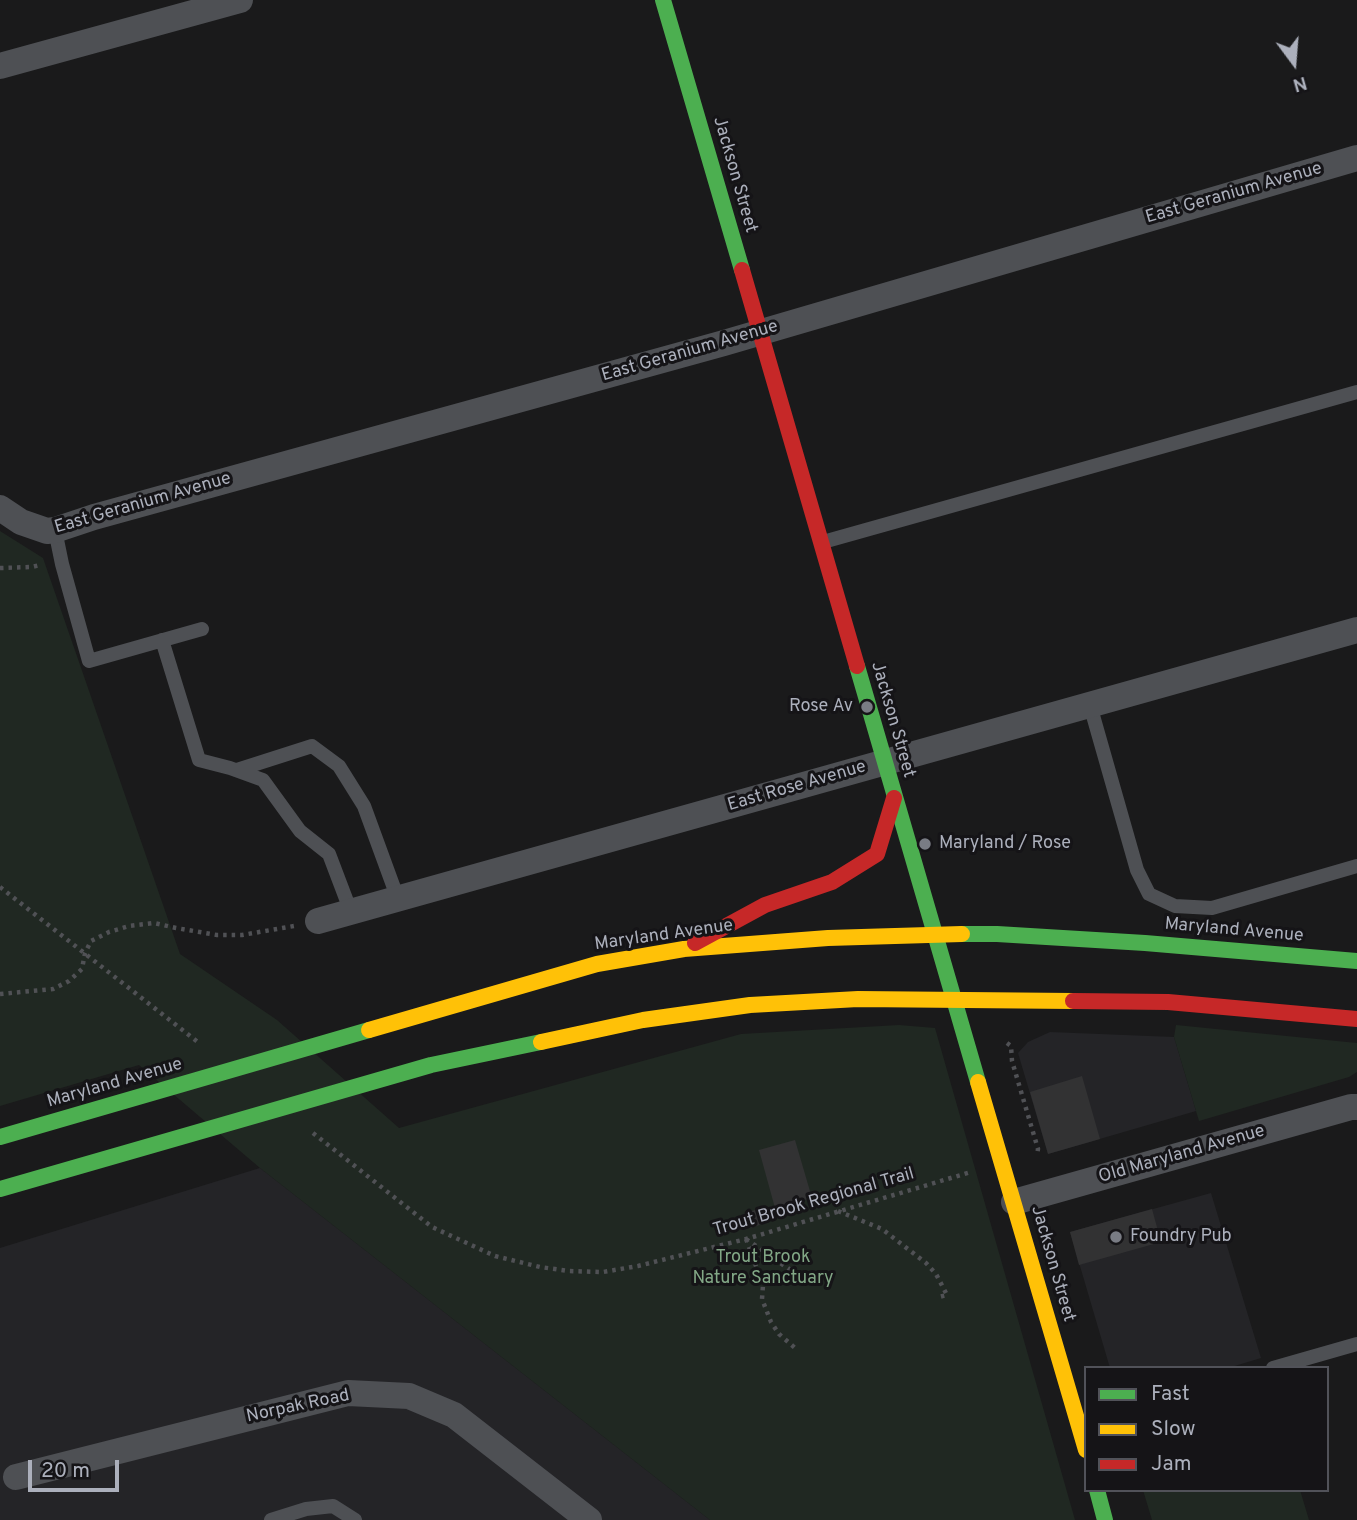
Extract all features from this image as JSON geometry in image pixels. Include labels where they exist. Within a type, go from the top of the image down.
[{"type":"main road","name":"Jackson Street","points":[[663,0],[953,1000],[1082,1423]]},
{"type":"main road","points":[[684,949],[765,905],[832,882],[877,854],[894,798]]},
{"type":"main road","name":"Maryland Avenue","points":[[0,1137],[597,964],[684,949],[828,938],[997,934],[1357,961]]},
{"type":"main road","points":[[0,1189],[431,1065],[663,1017],[750,1005],[858,999],[1168,1002],[1357,1019]]},
{"type":"main road","points":[[1098,1492],[1105,1520]]},
{"type":"street","points":[[0,66],[240,0]]},
{"type":"street","name":"East Geranium Avenue","points":[[10,515],[47,531],[55,530],[760,333],[1357,158]]},
{"type":"street","name":"East Rose Avenue","points":[[318,921],[1357,630]]},
{"type":"street","name":"Old Maryland Avenue","points":[[1014,1202],[1355,1105]]},
{"type":"street","name":"Norpak Road","points":[[8,1478],[348,1393],[409,1396],[454,1415],[589,1520]]},
{"type":"lane","points":[[822,543],[1357,392]]},
{"type":"lane","points":[[55,530],[89,661],[202,629]]},
{"type":"lane","points":[[162,640],[199,760],[262,780],[300,831],[328,854],[351,912]]},
{"type":"lane","points":[[1090,705],[1137,870],[1149,894],[1175,906],[1212,908],[1357,866]]},
{"type":"lane","points":[[237,770],[312,746],[338,766],[364,806],[398,899]]},
{"type":"lane","points":[[1280,1366],[1357,1344]]},
{"type":"lane","points":[[271,1520],[306,1509],[334,1506],[355,1520]]},
{"type":"path","points":[[0,568],[40,565]]},
{"type":"path","points":[[0,994],[53,989],[69,981],[82,969],[91,941],[129,926],[155,923],[217,935],[242,935],[318,921]]},
{"type":"path","points":[[1007,1044],[1011,1046],[1012,1061],[1038,1149],[1037,1155]]},
{"type":"path","name":"Trout Brook Regional Trail","points":[[432,1227],[495,1256],[540,1267],[603,1272],[638,1266],[746,1238],[1002,1163]]},
{"type":"path","points":[[838,1211],[882,1229],[926,1263],[936,1274],[947,1295],[939,1297]]},
{"type":"path","points":[[746,1238],[799,1276]]},
{"type":"path","points":[[746,1238],[771,1322],[779,1334],[795,1348]]},
{"type":"shaded area","points":[[1050,1032],[1174,1037],[1196,1111],[1048,1154],[1018,1053],[1028,1042]]},
{"type":"shaded area","points":[[260,1168],[710,1520],[0,1520],[0,1248]]},
{"type":"shaded area","points":[[1211,1193],[1261,1358],[1235,1366],[1109,1366],[1070,1232]]},
{"type":"green space","name":"Trout Brook Nature Sanctuary","points":[[0,531],[43,558],[180,954],[277,1020],[399,1128],[741,1034],[899,1025],[935,1028],[1075,1520],[710,1520],[260,1168],[139,1065],[0,1106]]},
{"type":"green space","points":[[1176,1025],[1357,1043],[1357,1072],[1349,1077],[1199,1121],[1174,1037]]},
{"type":"green space","points":[[1144,1492],[1301,1492],[1309,1520],[1152,1520]]},
{"type":"building","points":[[1082,1076],[1100,1139],[1048,1154],[1030,1092]]},
{"type":"building","points":[[795,1140],[812,1198],[775,1208],[759,1150]]},
{"type":"building","points":[[761,1208],[765,1223],[751,1228],[746,1213]]},
{"type":"building","name":"Foundry Pub","points":[[1152,1209],[1161,1242],[1079,1265],[1070,1232]]},
{"type":"traffic: fast","points":[[663,0],[742,270]]},
{"type":"traffic: fast","points":[[857,666],[978,1082]]},
{"type":"traffic: fast","points":[[962,934],[1145,943],[1357,961]]},
{"type":"traffic: fast","points":[[0,1137],[369,1030]]},
{"type":"traffic: fast","points":[[0,1189],[431,1065],[541,1042]]},
{"type":"traffic: fast","points":[[1098,1492],[1105,1520]]},
{"type":"traffic: slow","points":[[369,1030],[597,964],[684,949],[828,938],[962,934]]},
{"type":"traffic: slow","points":[[541,1042],[643,1020],[750,1005],[858,999],[1073,1001]]},
{"type":"traffic: slow","points":[[978,1082],[1084,1443]]},
{"type":"traffic: jam","points":[[742,270],[857,666]]},
{"type":"traffic: jam","points":[[695,943],[765,905],[832,882],[877,854],[894,798]]},
{"type":"traffic: jam","points":[[1073,1001],[1168,1002],[1357,1019]]},
{"type":"place","name":"Rose Av","points":[[867,707]]},
{"type":"place","name":"Maryland / Rose","points":[[925,844]]},
{"type":"place","name":"Foundry Pub","points":[[1116,1237]]}]
